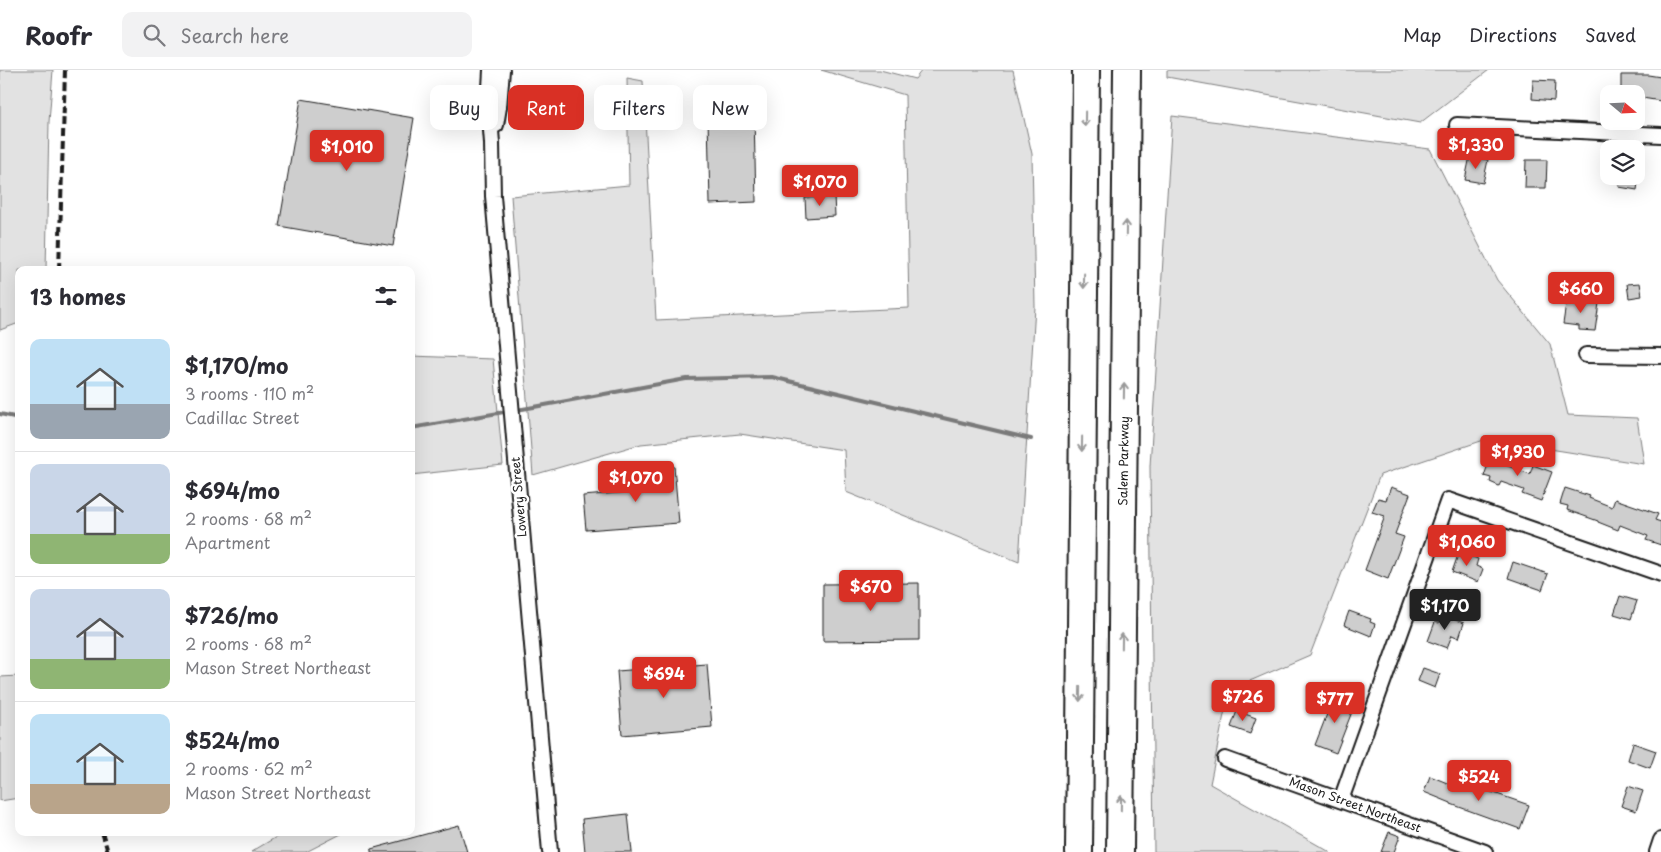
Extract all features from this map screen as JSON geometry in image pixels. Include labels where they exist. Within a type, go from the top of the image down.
[{"type":"highway","points":[[1079,852],[1086,70]]},
{"type":"highway","name":"Salem Parkway","points":[[1120,852],[1127,70]]},
{"type":"street","name":"Lowery Street","points":[[491,70],[489,106],[494,206],[550,852]]},
{"type":"street","name":"Lowery Street","points":[[492,143],[499,107],[502,70]]},
{"type":"street","points":[[1457,125],[1661,135]]},
{"type":"street","points":[[1586,354],[1661,356]]},
{"type":"street","points":[[1341,800],[1448,500],[1661,574]]},
{"type":"street","name":"Mason Street Northeast","points":[[1225,759],[1485,852]]},
{"type":"street","points":[[1657,852],[1661,840]]},
{"type":"shaded area","points":[[0,70],[53,70],[49,122],[46,266],[15,266],[15,324],[0,330]]},
{"type":"shaded area","points":[[821,70],[880,70],[915,79],[922,70],[1013,70],[1032,154],[1035,307],[1019,562],[846,492],[844,450],[740,434],[641,444],[533,475],[511,196],[629,185],[628,130],[646,130],[656,320],[909,308],[905,95]]},
{"type":"shaded area","points":[[1167,70],[1489,70],[1420,123],[1167,77]]},
{"type":"shaded area","points":[[627,78],[643,81],[643,85],[627,85]]},
{"type":"shaded area","points":[[1172,116],[1430,149],[1497,280],[1550,344],[1568,415],[1637,418],[1644,464],[1487,439],[1380,475],[1310,655],[1229,690],[1210,784],[1330,852],[1154,852],[1150,466]]},
{"type":"shaded area","points":[[415,356],[493,359],[503,465],[415,475]]},
{"type":"shaded area","points":[[15,676],[15,799],[0,801],[0,677]]},
{"type":"shaded area","points":[[278,836],[337,836],[306,852],[251,852]]},
{"type":"building","points":[[1621,75],[1661,77],[1661,101],[1645,98],[1645,85],[1621,85]]},
{"type":"building","points":[[1533,80],[1555,81],[1554,101],[1532,99]]},
{"type":"building","points":[[301,99],[414,118],[393,246],[279,226]]},
{"type":"building","points":[[708,130],[754,130],[756,202],[710,204]]},
{"type":"building","points":[[1470,156],[1488,160],[1483,183],[1465,180]]},
{"type":"building","points":[[1526,160],[1547,160],[1546,188],[1525,188]]},
{"type":"building","points":[[1619,185],[1638,185],[1637,190],[1619,187]]},
{"type":"building","points":[[834,196],[835,216],[806,218],[805,198]]},
{"type":"building","points":[[1640,283],[1642,296],[1629,298],[1627,284]]},
{"type":"building","points":[[1567,297],[1599,303],[1595,331],[1579,330],[1579,326],[1563,324]]},
{"type":"building","points":[[1492,453],[1507,458],[1505,465],[1530,474],[1533,465],[1552,472],[1541,501],[1522,494],[1524,490],[1501,482],[1499,486],[1490,482],[1491,478],[1484,476]]},
{"type":"building","points":[[674,466],[679,523],[586,530],[583,496],[641,491],[639,469]]},
{"type":"building","points":[[1391,487],[1410,494],[1395,534],[1404,537],[1388,579],[1365,570],[1385,516],[1372,512],[1378,498],[1386,500]]},
{"type":"building","points":[[1565,488],[1590,496],[1589,498],[1612,507],[1615,499],[1658,514],[1655,520],[1661,522],[1661,545],[1646,540],[1648,536],[1620,525],[1618,530],[1567,510],[1568,506],[1560,504]]},
{"type":"building","points":[[1459,552],[1478,559],[1476,566],[1483,569],[1478,582],[1452,572]]},
{"type":"building","points":[[1513,562],[1548,574],[1542,590],[1508,578]]},
{"type":"building","points":[[919,583],[919,640],[823,641],[823,584]]},
{"type":"building","points":[[1620,596],[1637,601],[1631,619],[1614,614]]},
{"type":"building","points":[[1349,611],[1371,619],[1370,622],[1375,624],[1371,636],[1344,625]]},
{"type":"building","points":[[1442,615],[1464,623],[1459,638],[1452,635],[1447,648],[1428,641],[1435,622],[1439,623]]},
{"type":"building","points":[[707,664],[712,727],[622,735],[617,671]]},
{"type":"building","points":[[1423,668],[1440,674],[1435,688],[1418,681]]},
{"type":"building","points":[[1334,696],[1355,704],[1336,753],[1315,745]]},
{"type":"building","points":[[1237,711],[1256,718],[1250,734],[1231,727]]},
{"type":"building","points":[[1633,743],[1656,751],[1650,768],[1628,760]]},
{"type":"building","points":[[1430,776],[1457,787],[1459,781],[1529,805],[1520,829],[1424,792]]},
{"type":"building","points":[[1628,786],[1643,791],[1636,811],[1621,806]]},
{"type":"building","points":[[628,814],[632,852],[585,852],[582,819]]},
{"type":"building","points":[[459,825],[467,852],[371,852],[371,849]]},
{"type":"building","points":[[1389,832],[1400,836],[1394,852],[1381,852]]},
{"type":"waterway","points":[[415,427],[686,379],[772,377],[1031,439]]},
{"type":"waterway","points":[[0,414],[15,417]]},
{"type":"railway","points":[[59,266],[65,70]]},
{"type":"railway","points":[[103,836],[108,852]]}]
